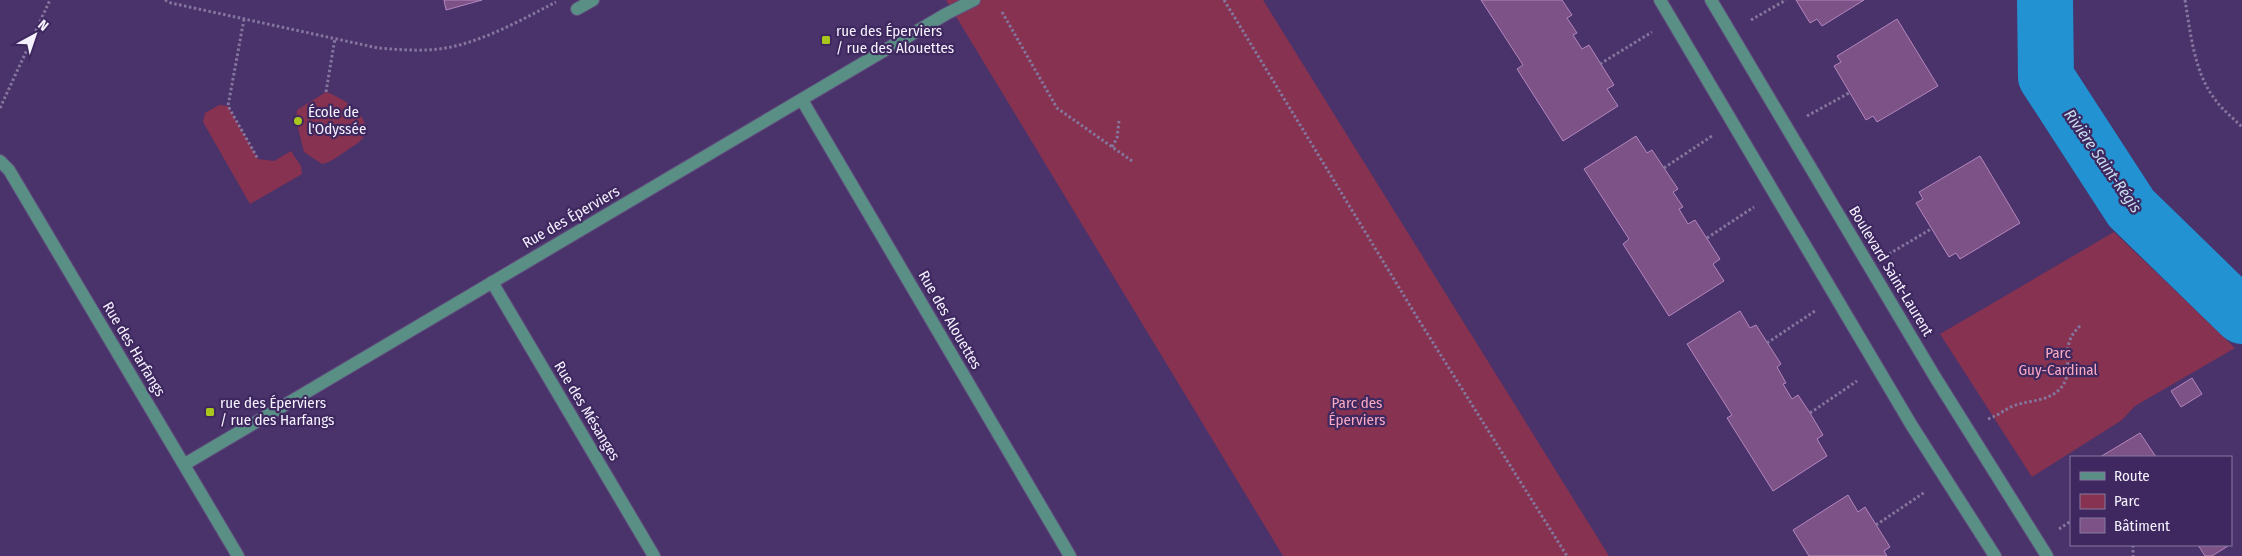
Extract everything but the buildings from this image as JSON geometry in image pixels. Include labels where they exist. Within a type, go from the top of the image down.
[{"type":"street","points":[[577,9],[593,0]]},
{"type":"street","name":"Rue des Éperviers","points":[[184,464],[946,14],[974,0]]},
{"type":"street","points":[[1660,0],[1912,426],[1995,556]]},
{"type":"street","name":"Boulevard Saint-Laurent","points":[[1711,0],[1935,377],[2048,556]]},
{"type":"street","name":"Rue des Alouettes","points":[[802,100],[1070,556]]},
{"type":"street","name":"Rue des Harfangs","points":[[0,161],[9,170],[238,556]]},
{"type":"street","name":"Rue des Mésanges","points":[[492,282],[654,556]]},
{"type":"path","points":[[0,108],[50,0]]},
{"type":"path","points":[[165,0],[170,3],[378,48],[412,50],[451,47],[510,25],[560,0]]},
{"type":"path","points":[[1224,0],[1420,322],[1567,556]]},
{"type":"path","points":[[1751,20],[1786,0]]},
{"type":"path","points":[[2185,0],[2197,64],[2204,82],[2217,102],[2242,127]]},
{"type":"path","points":[[1002,12],[1057,108],[1132,161]]},
{"type":"path","points":[[244,19],[228,106],[258,159]]},
{"type":"path","points":[[1600,64],[1652,32]]},
{"type":"path","points":[[326,92],[335,38]]},
{"type":"path","points":[[1807,116],[1849,92]]},
{"type":"path","points":[[1112,147],[1117,138],[1119,121]]},
{"type":"path","points":[[1664,168],[1712,136]]},
{"type":"path","points":[[1707,238],[1754,207]]},
{"type":"path","points":[[1889,254],[1932,229]]},
{"type":"path","points":[[1767,343],[1815,311]]},
{"type":"path","points":[[1988,419],[2026,401],[2047,398],[2060,388],[2067,376],[2067,345],[2072,333],[2082,325]]},
{"type":"path","points":[[1810,413],[1857,381]]},
{"type":"path","points":[[1876,525],[1925,492]]},
{"type":"path","points":[[2059,529],[2070,522]]},
{"type":"green space","name":"Parc des Éperviers","points":[[946,0],[1263,0],[1609,556],[1283,556]]},
{"type":"green space","points":[[326,92],[356,110],[365,124],[365,131],[362,139],[356,144],[332,160],[322,164],[304,152],[296,120],[297,110]]},
{"type":"green space","points":[[219,105],[228,106],[258,159],[274,161],[291,151],[301,166],[302,174],[250,204],[203,122],[205,113]]},
{"type":"green space","name":"Parc Guy-Cardinal","points":[[2114,232],[2235,348],[2135,406],[2122,420],[2032,477],[1940,334]]},
{"type":"waterway","name":"Rivière Saint-Régis","points":[[2045,0],[2046,77],[2131,208],[2242,316]]},
{"type":"place","name":"rue des Éperviers / rue des Alouettes","points":[[826,40]]},
{"type":"place","name":"École de l'Odyssée","points":[[298,121]]},
{"type":"place","name":"rue des Éperviers / rue des Harfangs","points":[[210,412]]}]
